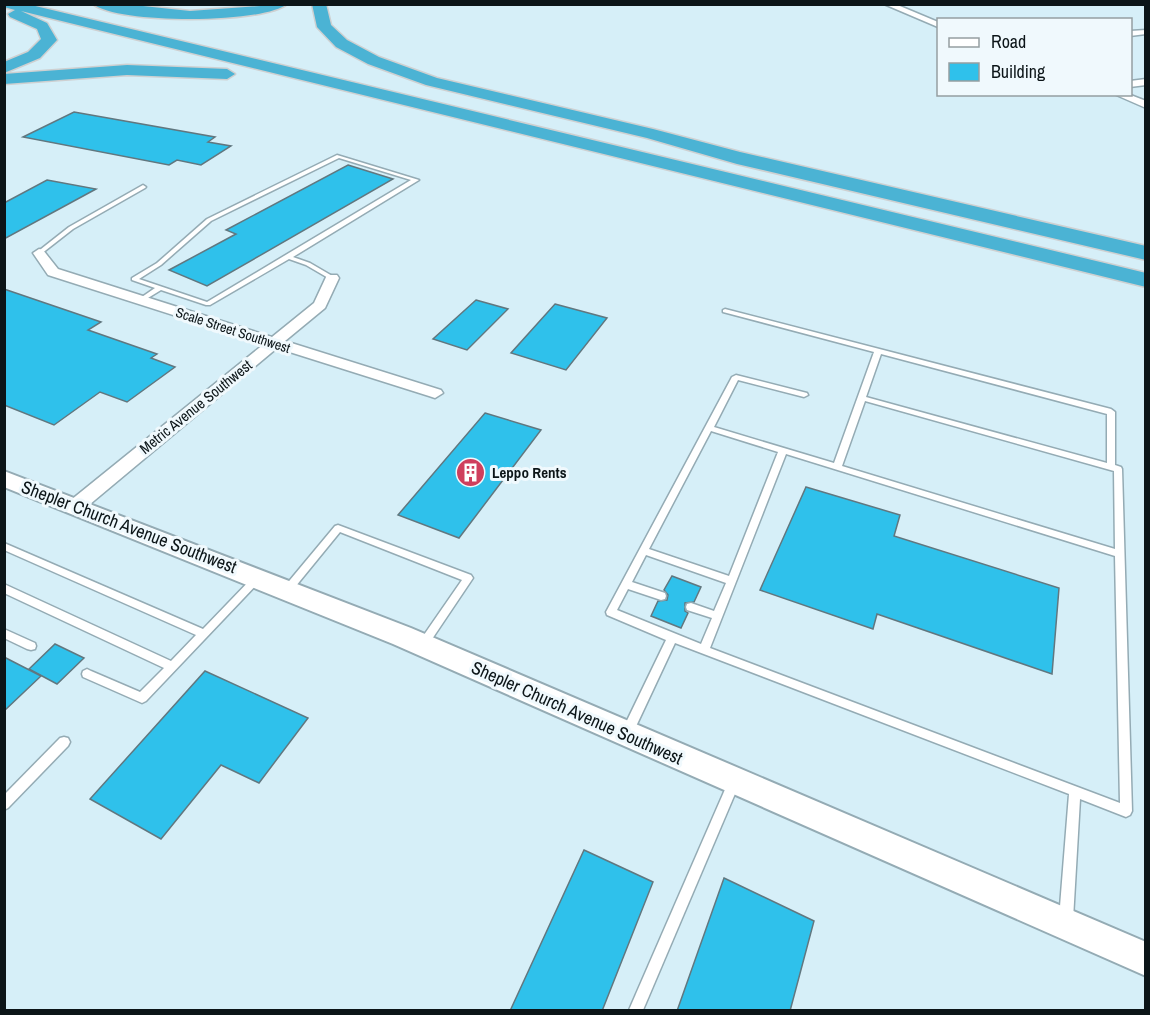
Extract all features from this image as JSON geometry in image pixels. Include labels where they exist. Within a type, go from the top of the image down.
[{"type":"highway","points":[[8,4],[1146,280]]},
{"type":"highway","points":[[75,4],[222,38]]},
{"type":"highway","points":[[100,4],[141,13],[186,17],[232,14],[280,4]]},
{"type":"highway","points":[[319,4],[320,19],[331,35],[354,51],[385,65],[468,91],[690,143],[737,158]]},
{"type":"highway","points":[[4,10],[39,24],[47,30],[50,36],[41,50],[4,68]]},
{"type":"highway","points":[[344,67],[1146,253]]},
{"type":"highway","points":[[4,79],[146,70],[216,73],[271,79],[337,92],[676,172],[809,199]]},
{"type":"street","points":[[887,4],[937,24]]},
{"type":"street","points":[[1123,96],[1146,105]]},
{"type":"street","name":"Scale Street Southwest","points":[[39,253],[53,272],[274,344],[435,393]]},
{"type":"street","name":"Metric Avenue Southwest","points":[[77,505],[320,305],[332,278]]},
{"type":"street","name":"Shepler Church Avenue Southwest","points":[[4,478],[288,589],[422,645],[1146,959]]},
{"type":"lane","points":[[339,156],[417,180],[288,257],[208,304],[134,279],[159,264],[209,220],[339,156]]},
{"type":"lane","points":[[39,253],[71,228],[143,187]]},
{"type":"lane","points":[[288,257],[308,264],[332,278]]},
{"type":"lane","points":[[141,300],[160,288]]},
{"type":"lane","points":[[725,311],[1111,412],[1111,467]]},
{"type":"lane","points":[[837,468],[878,351]]},
{"type":"lane","points":[[804,395],[736,377],[611,612],[672,638],[1126,811],[1118,469],[862,398]]},
{"type":"lane","points":[[709,428],[1120,554]]},
{"type":"lane","points":[[704,650],[783,451]]},
{"type":"lane","points":[[288,589],[338,528],[468,578],[422,645]]},
{"type":"lane","points":[[4,546],[204,634]]},
{"type":"lane","points":[[644,551],[732,581]]},
{"type":"lane","points":[[87,674],[142,698],[259,578]]},
{"type":"lane","points":[[626,584],[661,596]]},
{"type":"lane","points":[[4,588],[172,668]]},
{"type":"lane","points":[[691,607],[717,616]]},
{"type":"lane","points":[[4,633],[31,646]]},
{"type":"lane","points":[[626,734],[672,638]]},
{"type":"lane","points":[[4,804],[64,742]]},
{"type":"lane","points":[[636,1011],[734,782]]},
{"type":"lane","points":[[1065,925],[1075,790]]},
{"type":"building","points":[[74,112],[215,137],[208,142],[231,146],[201,165],[177,160],[169,165],[23,137]]},
{"type":"building","points":[[348,165],[393,179],[207,286],[169,270],[236,234],[226,230]]},
{"type":"building","points":[[47,180],[96,189],[4,239],[4,203]]},
{"type":"building","points":[[4,289],[101,322],[88,330],[157,354],[151,358],[175,367],[127,402],[100,392],[54,425],[4,405]]},
{"type":"building","points":[[476,300],[508,309],[467,350],[433,339]]},
{"type":"building","points":[[555,304],[607,318],[566,370],[511,353]]},
{"type":"building","name":"Leppo Rents","points":[[485,413],[541,430],[459,538],[398,515]]},
{"type":"building","points":[[806,487],[900,515],[894,536],[1059,588],[1052,674],[877,614],[873,629],[760,590]]},
{"type":"building","points":[[672,576],[701,587],[694,602],[685,603],[685,611],[688,613],[681,628],[651,616],[658,601],[667,600],[668,595],[664,590]]},
{"type":"building","points":[[55,644],[84,658],[57,684],[29,669]]},
{"type":"building","points":[[4,657],[41,676],[4,711]]},
{"type":"building","points":[[205,671],[308,718],[259,783],[221,765],[161,839],[90,799]]},
{"type":"building","points":[[584,850],[653,882],[602,1011],[510,1011]]},
{"type":"building","points":[[724,878],[814,921],[790,1011],[677,1011]]},
{"type":"place","name":"Leppo Rents","points":[[471,473]]}]
